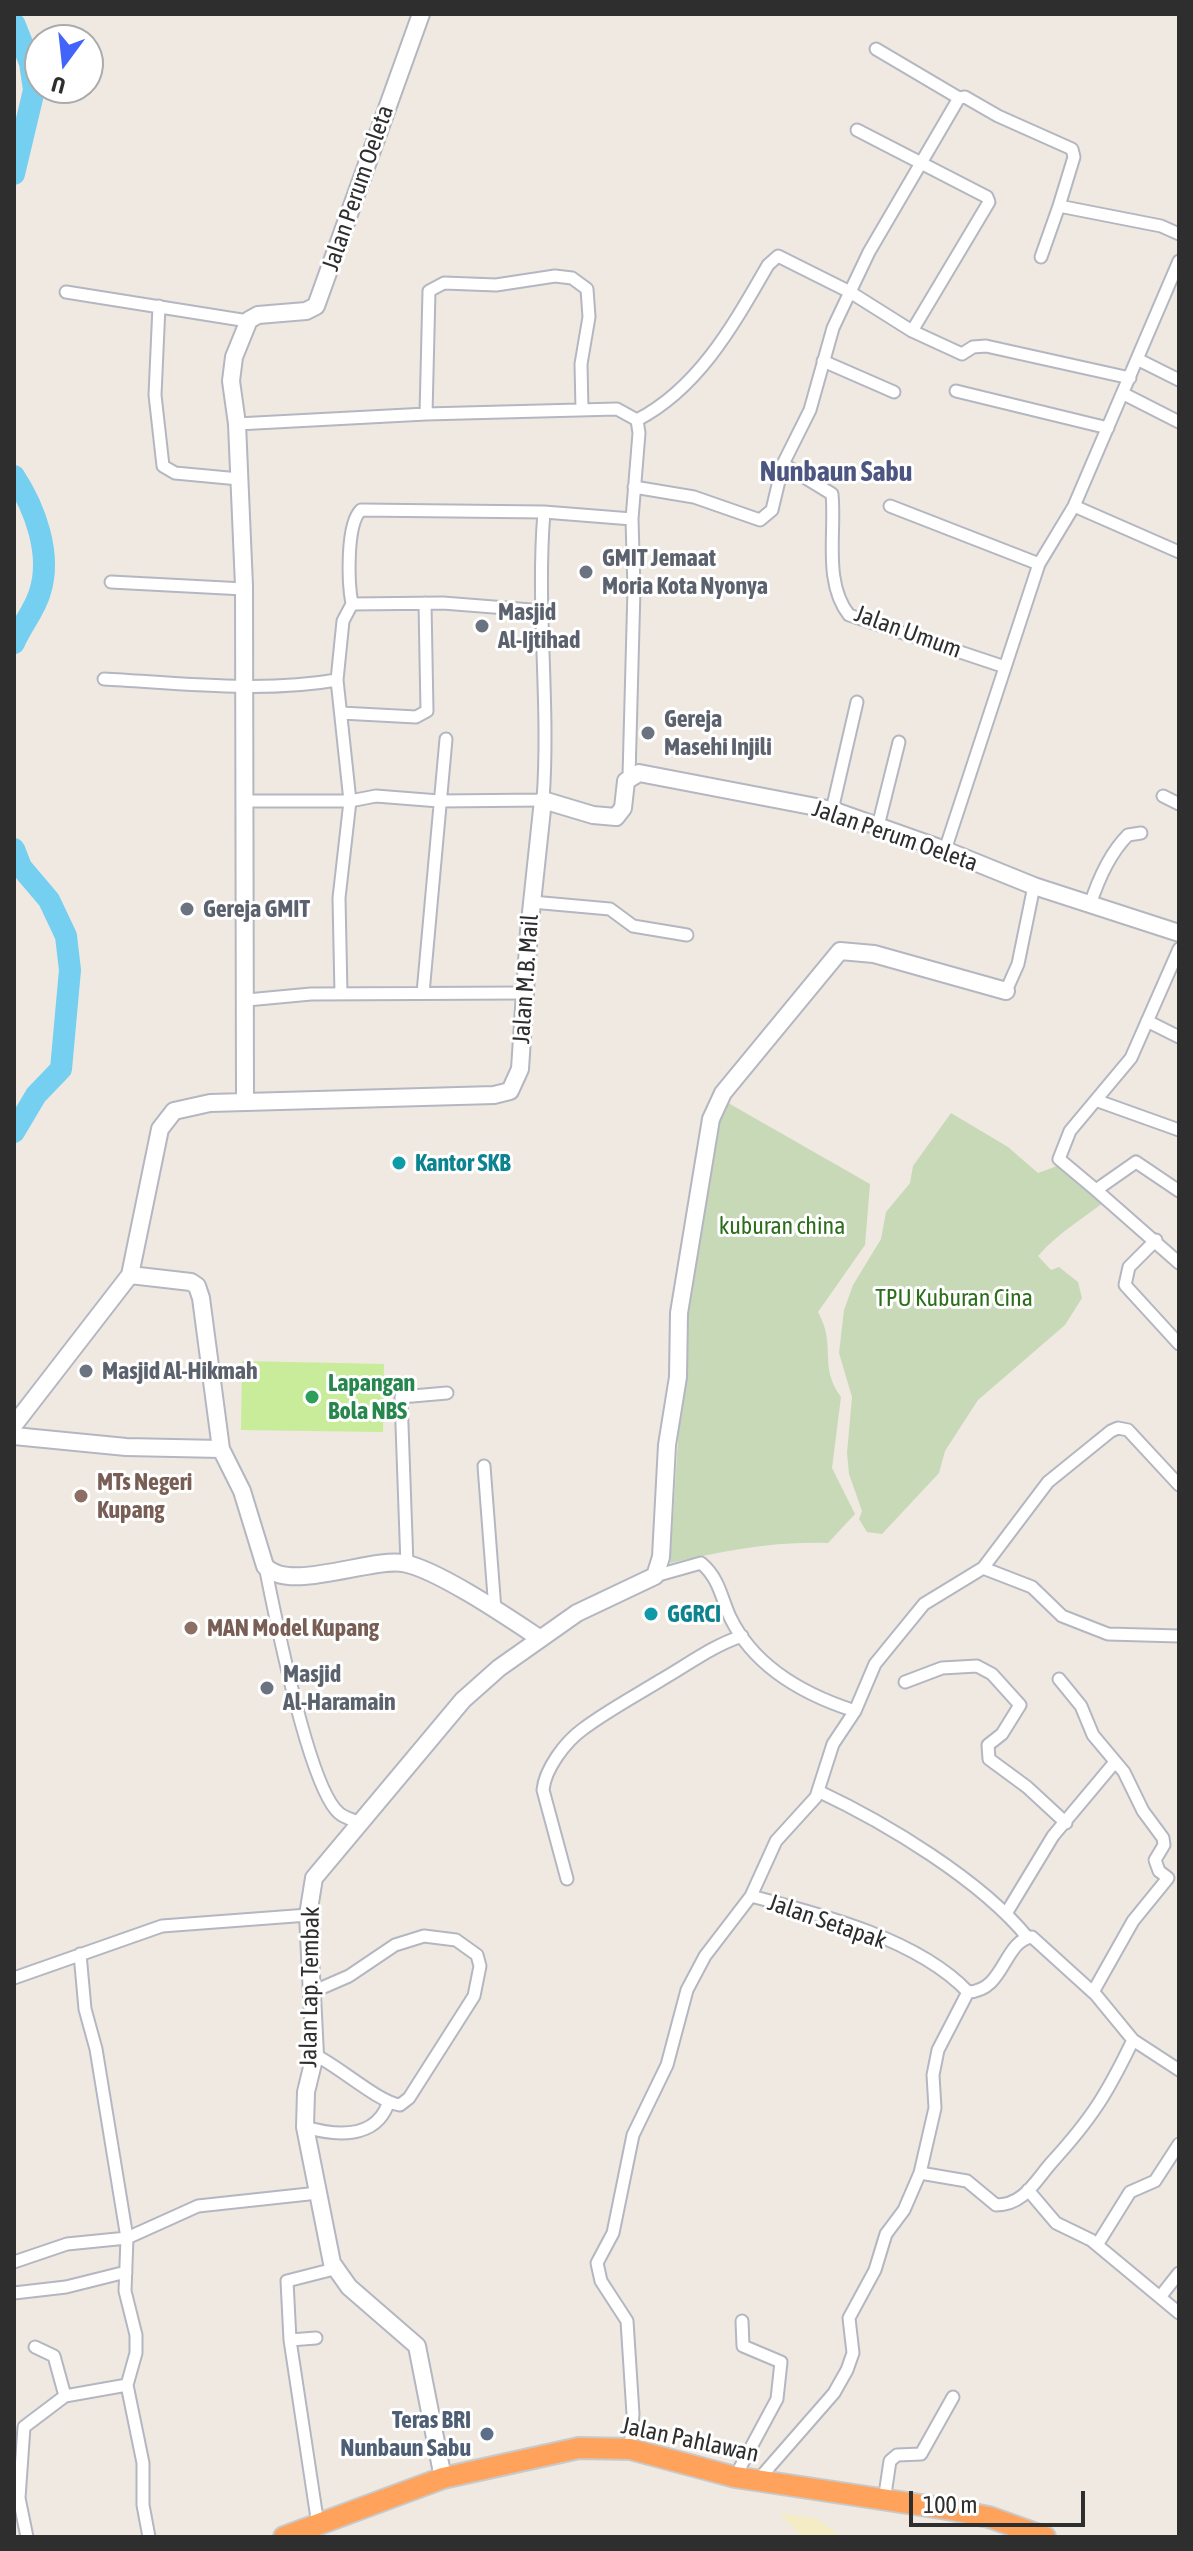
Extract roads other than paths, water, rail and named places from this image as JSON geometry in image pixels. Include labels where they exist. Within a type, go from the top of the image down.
[{"type":"highway","name":"Jalan Pahlawan","points":[[284,2537],[443,2478],[550,2452],[630,2449],[735,2477],[989,2517],[1045,2537]]},
{"type":"street","name":"Jalan Perum Oeleta","points":[[253,318],[306,311],[319,301],[336,241],[421,14]]},
{"type":"street","points":[[876,49],[959,98],[965,97],[1074,151],[1041,257]]},
{"type":"street","points":[[634,487],[694,497],[760,520],[772,510],[783,464],[810,410],[833,328],[921,161],[959,98]]},
{"type":"street","points":[[857,130],[921,161],[987,197],[989,202],[912,331]]},
{"type":"street","points":[[1059,206],[1161,226],[1179,234]]},
{"type":"street","points":[[637,420],[669,401],[696,373],[723,341],[768,265],[778,256],[850,292],[938,346],[952,348],[962,354],[980,346],[1016,351],[1130,378]]},
{"type":"street","points":[[945,850],[1002,666],[1039,564],[1074,506],[1179,261]]},
{"type":"street","points":[[426,414],[429,291],[444,283],[496,285],[555,276],[572,278],[587,289],[589,317],[581,364],[582,410]]},
{"type":"street","points":[[14,1425],[130,1275],[162,1123],[174,1111],[187,1106],[245,1102],[244,589],[237,424],[231,381],[234,357],[253,318],[66,292]]},
{"type":"street","points":[[159,306],[155,395],[163,466],[175,473],[239,479]]},
{"type":"street","points":[[1137,359],[1179,380]]},
{"type":"street","points":[[823,361],[894,392]]},
{"type":"street","points":[[956,391],[1108,428]]},
{"type":"street","points":[[1124,394],[1179,422]]},
{"type":"street","points":[[237,424],[426,414],[617,409],[637,420]]},
{"type":"street","points":[[243,801],[350,801],[376,796],[439,801],[543,800],[593,815],[616,817],[621,813],[629,776],[634,589],[632,519],[639,433],[637,420]]},
{"type":"street","name":"Jalan Umum","points":[[783,464],[832,494],[835,576],[842,605],[849,615],[1002,666]]},
{"type":"street","points":[[890,506],[1039,564]]},
{"type":"street","points":[[1074,506],[1179,552]]},
{"type":"street","points":[[341,994],[339,898],[350,801],[337,680],[343,621],[352,604],[349,588],[352,532],[361,510],[544,512],[632,519]]},
{"type":"street","name":"Jalan M.B. Mail","points":[[245,1102],[506,1093],[514,1085],[520,1069],[524,993],[543,800],[544,611],[540,562],[544,512]]},
{"type":"street","points":[[111,582],[244,589]]},
{"type":"street","points":[[352,604],[425,603],[544,611]]},
{"type":"street","points":[[341,713],[416,717],[427,711],[425,603]]},
{"type":"street","points":[[104,679],[245,684],[337,680]]},
{"type":"street","points":[[832,810],[857,702]]},
{"type":"street","points":[[423,993],[446,739]]},
{"type":"street","points":[[878,826],[899,742]]},
{"type":"street","name":"Jalan Perum Oeleta","points":[[629,776],[649,773],[832,810],[1034,886],[1179,933]]},
{"type":"street","points":[[1163,796],[1179,804]]},
{"type":"street","points":[[1090,905],[1102,873],[1118,846],[1128,835],[1141,833]]},
{"type":"street","points":[[655,1576],[661,1557],[667,1445],[678,1377],[679,1313],[711,1119],[723,1093],[840,951],[874,954],[1006,991],[1018,964],[1034,886]]},
{"type":"street","points":[[532,902],[610,909],[633,926],[687,935]]},
{"type":"street","points":[[1179,949],[1131,1058],[1070,1131],[1059,1159],[1179,1263]]},
{"type":"street","points":[[247,1000],[341,994],[524,993]]},
{"type":"street","points":[[1147,1021],[1179,1037]]},
{"type":"street","points":[[1098,1101],[1179,1130]]},
{"type":"street","points":[[1096,1190],[1136,1162],[1179,1191]]},
{"type":"street","points":[[1156,1240],[1129,1267],[1125,1285],[1179,1344]]},
{"type":"street","points":[[130,1275],[191,1282],[197,1286],[221,1449],[242,1491],[265,1566],[299,1717],[321,1779],[339,1813],[361,1823]]},
{"type":"street","points":[[407,1565],[401,1397],[447,1393]]},
{"type":"street","name":"Jalan Setapak","points":[[968,1992],[941,1967],[902,1947],[850,1926],[751,1896],[776,1841],[818,1791],[833,1744],[855,1711],[875,1664],[924,1604],[983,1568],[1031,1500],[1075,1457],[1111,1431],[1118,1428],[1128,1430],[1179,1485]]},
{"type":"street","points":[[14,1436],[38,1441],[126,1447],[221,1449]]},
{"type":"street","points":[[484,1466],[495,1610]]},
{"type":"street","points":[[655,1576],[701,1563],[715,1579],[730,1618],[763,1662],[790,1682],[855,1711]]},
{"type":"street","points":[[265,1566],[280,1576],[370,1565],[407,1565],[495,1610],[539,1638]]},
{"type":"street","points":[[983,1568],[1032,1587],[1062,1616],[1108,1634],[1179,1636]]},
{"type":"street","name":"Jalan Lap. Tembak","points":[[334,2269],[305,2127],[306,2092],[315,2055],[308,1915],[314,1878],[463,1700],[539,1638],[577,1613],[655,1576]]},
{"type":"street","points":[[567,1879],[543,1790],[563,1749],[582,1730],[620,1705],[706,1651],[742,1636]]},
{"type":"street","points":[[905,1682],[924,1673],[960,1664],[977,1666],[992,1674],[1020,1705],[1002,1734],[988,1745],[989,1759],[1027,1787],[1066,1823]]},
{"type":"street","points":[[1059,1679],[1074,1695],[1093,1735],[1115,1762],[1163,1838],[1164,1845],[1155,1860],[1167,1882],[1133,1921],[1093,1992]]},
{"type":"street","points":[[1007,1912],[1053,1836],[1115,1762]]},
{"type":"street","points":[[818,1791],[873,1819],[1007,1912],[1028,1938],[1038,1941],[1093,1992],[1133,2040],[1179,2070]]},
{"type":"street","points":[[630,2449],[633,2414],[627,2321],[601,2281],[597,2263],[613,2233],[633,2135],[667,2065],[687,1990],[705,1956],[751,1896]]},
{"type":"street","points":[[14,1978],[182,1922],[308,1915]]},
{"type":"street","points":[[310,1993],[349,1976],[395,1945],[416,1938],[439,1935],[456,1940],[477,1955],[480,1966],[478,1982],[465,2014],[409,2098],[400,2105],[388,2104],[347,2072],[315,2055]]},
{"type":"street","points":[[758,2480],[842,2381],[853,2353],[849,2318],[875,2270],[886,2234],[904,2210],[920,2173],[935,2108],[933,2075],[938,2050],[968,1992],[987,1986],[1019,1943],[1028,1938]]},
{"type":"street","points":[[80,1954],[85,2009],[96,2049],[127,2238],[125,2291],[136,2335],[136,2353],[127,2385],[143,2463],[143,2505],[149,2537]]},
{"type":"street","points":[[920,2173],[967,2181],[996,2205],[1017,2201],[1067,2149],[1103,2101],[1133,2040]]},
{"type":"street","points":[[305,2127],[329,2133],[359,2132],[383,2116],[388,2104]]},
{"type":"street","points":[[1097,2245],[1130,2192],[1155,2181],[1179,2144]]},
{"type":"street","points":[[1028,2190],[1056,2223],[1097,2245],[1179,2313]]},
{"type":"street","points":[[14,2262],[67,2244],[127,2238],[198,2206],[318,2193]]},
{"type":"street","points":[[318,2525],[290,2340],[287,2281],[334,2269],[417,2346],[443,2478]]},
{"type":"street","points":[[14,2293],[66,2287],[126,2272]]},
{"type":"street","points":[[1160,2297],[1179,2273]]},
{"type":"street","points":[[735,2477],[777,2399],[781,2362],[743,2346],[742,2321]]},
{"type":"street","points":[[290,2340],[316,2338]]},
{"type":"street","points":[[35,2347],[54,2356],[65,2396]]},
{"type":"street","points":[[27,2537],[19,2498],[24,2427],[65,2396],[127,2385]]},
{"type":"street","points":[[884,2501],[890,2461],[897,2455],[921,2454],[953,2397]]},
{"type":"waterway","points":[[14,23],[30,63],[34,90],[14,174]]},
{"type":"waterway","points":[[14,476],[35,517],[44,562],[38,599],[14,643]]},
{"type":"waterway","points":[[14,849],[21,867],[49,900],[66,936],[70,970],[61,1069],[36,1095],[14,1132]]},
{"type":"place","name":"GMIT Jemaat Moria Kota Nyonya","points":[[586,572]]},
{"type":"place","name":"Masjid Al-Ijtihad","points":[[482,626]]},
{"type":"place","name":"Gereja Masehi Injili","points":[[648,733]]},
{"type":"place","name":"Gereja GMIT","points":[[187,909]]},
{"type":"place","name":"Kantor SKB","points":[[399,1163]]},
{"type":"place","name":"Masjid Al-Hikmah","points":[[86,1371]]},
{"type":"place","name":"Lapangan Bola NBS","points":[[312,1397]]},
{"type":"place","name":"MTs Negeri Kupang","points":[[81,1496]]},
{"type":"place","name":"GGRCI","points":[[651,1614]]},
{"type":"place","name":"MAN Model Kupang","points":[[191,1628]]},
{"type":"place","name":"Masjid Al-Haramain","points":[[267,1688]]},
{"type":"place","name":"Teras BRI Nunbaun Sabu","points":[[487,2434]]},
{"type":"district","name":"Nunbaun Sabu","points":[[836,472]]},
{"type":"park label","name":"kuburan china","points":[[782,1226]]},
{"type":"park label","name":"TPU Kuburan Cina","points":[[954,1298]]}]
